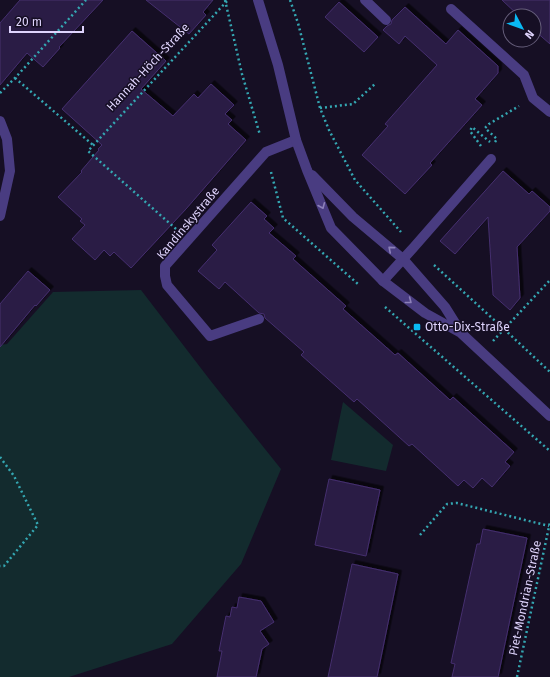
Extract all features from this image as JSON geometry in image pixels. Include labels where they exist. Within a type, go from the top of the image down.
[{"type":"street","points":[[258,0],[278,65],[296,140],[332,228],[383,281],[425,313],[461,332]]},
{"type":"street","points":[[365,0],[386,20]]},
{"type":"street","points":[[451,9],[524,75],[533,98],[550,112]]},
{"type":"street","points":[[0,121],[7,139],[10,171],[0,216]]},
{"type":"street","name":"Kandinskystraße","points":[[259,319],[210,336],[167,285],[165,266],[266,152],[296,140]]},
{"type":"street","points":[[383,281],[491,159]]},
{"type":"street","points":[[308,170],[353,217],[403,259],[445,308],[461,332],[550,416]]},
{"type":"path","points":[[0,93],[86,0]]},
{"type":"path","points":[[290,0],[298,24],[320,108],[329,130],[355,180],[414,247],[550,372]]},
{"type":"path","points":[[226,1],[242,74],[284,218],[360,286]]},
{"type":"path","name":"Hannah-Höch-Straße","points":[[189,239],[88,151],[226,1]]},
{"type":"path","points":[[15,78],[93,145]]},
{"type":"path","points":[[320,108],[353,104],[376,82]]},
{"type":"path","points":[[494,136],[485,128],[488,124],[533,98]]},
{"type":"path","points":[[482,134],[472,127],[470,131],[491,159]]},
{"type":"path","points":[[483,353],[550,280]]},
{"type":"path","points":[[384,306],[550,451]]},
{"type":"path","points":[[0,457],[14,476],[38,525],[4,566],[0,566]]},
{"type":"path","points":[[420,535],[447,504],[457,503],[549,526]]},
{"type":"path","name":"Piet-Mondrian-Straße","points":[[517,677],[550,522]]},
{"type":"green space","points":[[141,290],[281,469],[241,564],[172,644],[69,677],[0,677],[0,345],[7,344],[53,292]]},
{"type":"green space","points":[[343,402],[393,445],[386,471],[331,460]]},
{"type":"building","points":[[20,0],[103,0],[59,47],[60,48],[43,67],[27,53],[0,85],[0,23]]},
{"type":"building","points":[[146,0],[213,0],[203,12],[206,15],[189,34]]},
{"type":"building","points":[[502,0],[550,0],[550,44],[542,37],[542,8],[510,8]]},
{"type":"building","points":[[339,2],[378,37],[364,52],[325,17]]},
{"type":"building","points":[[405,7],[446,44],[458,30],[498,66],[498,73],[475,99],[482,105],[430,163],[432,165],[405,194],[362,155],[388,126],[385,124],[437,65],[405,36],[399,44],[383,30],[391,24],[392,20]]},
{"type":"building","points":[[132,31],[166,61],[141,89],[173,116],[194,94],[198,98],[211,84],[234,105],[225,114],[232,120],[228,124],[246,140],[186,209],[131,268],[114,252],[110,256],[104,250],[95,260],[72,239],[85,225],[80,221],[82,219],[58,197],[82,172],[81,171],[102,145],[62,109]]},
{"type":"building","points":[[503,171],[529,194],[532,191],[550,207],[550,211],[517,247],[520,298],[510,310],[493,295],[488,217],[455,254],[440,241]]},
{"type":"building","points":[[251,202],[267,216],[264,219],[274,228],[269,233],[296,256],[293,259],[346,306],[343,309],[395,355],[398,353],[450,400],[453,397],[514,452],[505,462],[510,466],[492,487],[482,478],[473,488],[464,480],[458,486],[412,444],[409,446],[357,399],[354,402],[301,355],[304,352],[265,318],[264,314],[259,313],[225,282],[219,289],[198,271],[217,250],[212,245]]},
{"type":"building","points":[[28,271],[50,290],[36,306],[35,305],[0,347],[0,304]]},
{"type":"building","points":[[329,479],[380,490],[366,556],[315,545]]},
{"type":"building","points":[[483,529],[527,538],[498,677],[452,677],[455,664],[451,663],[477,544],[480,544]]},
{"type":"building","points":[[352,564],[398,574],[377,677],[328,677]]},
{"type":"building","points":[[239,597],[261,601],[274,622],[260,631],[269,644],[262,649],[256,677],[217,677],[222,651],[219,651],[226,616],[230,617],[232,607],[237,608]]},
{"type":"place","name":"Otto-Dix-Straße","points":[[417,327]]}]
